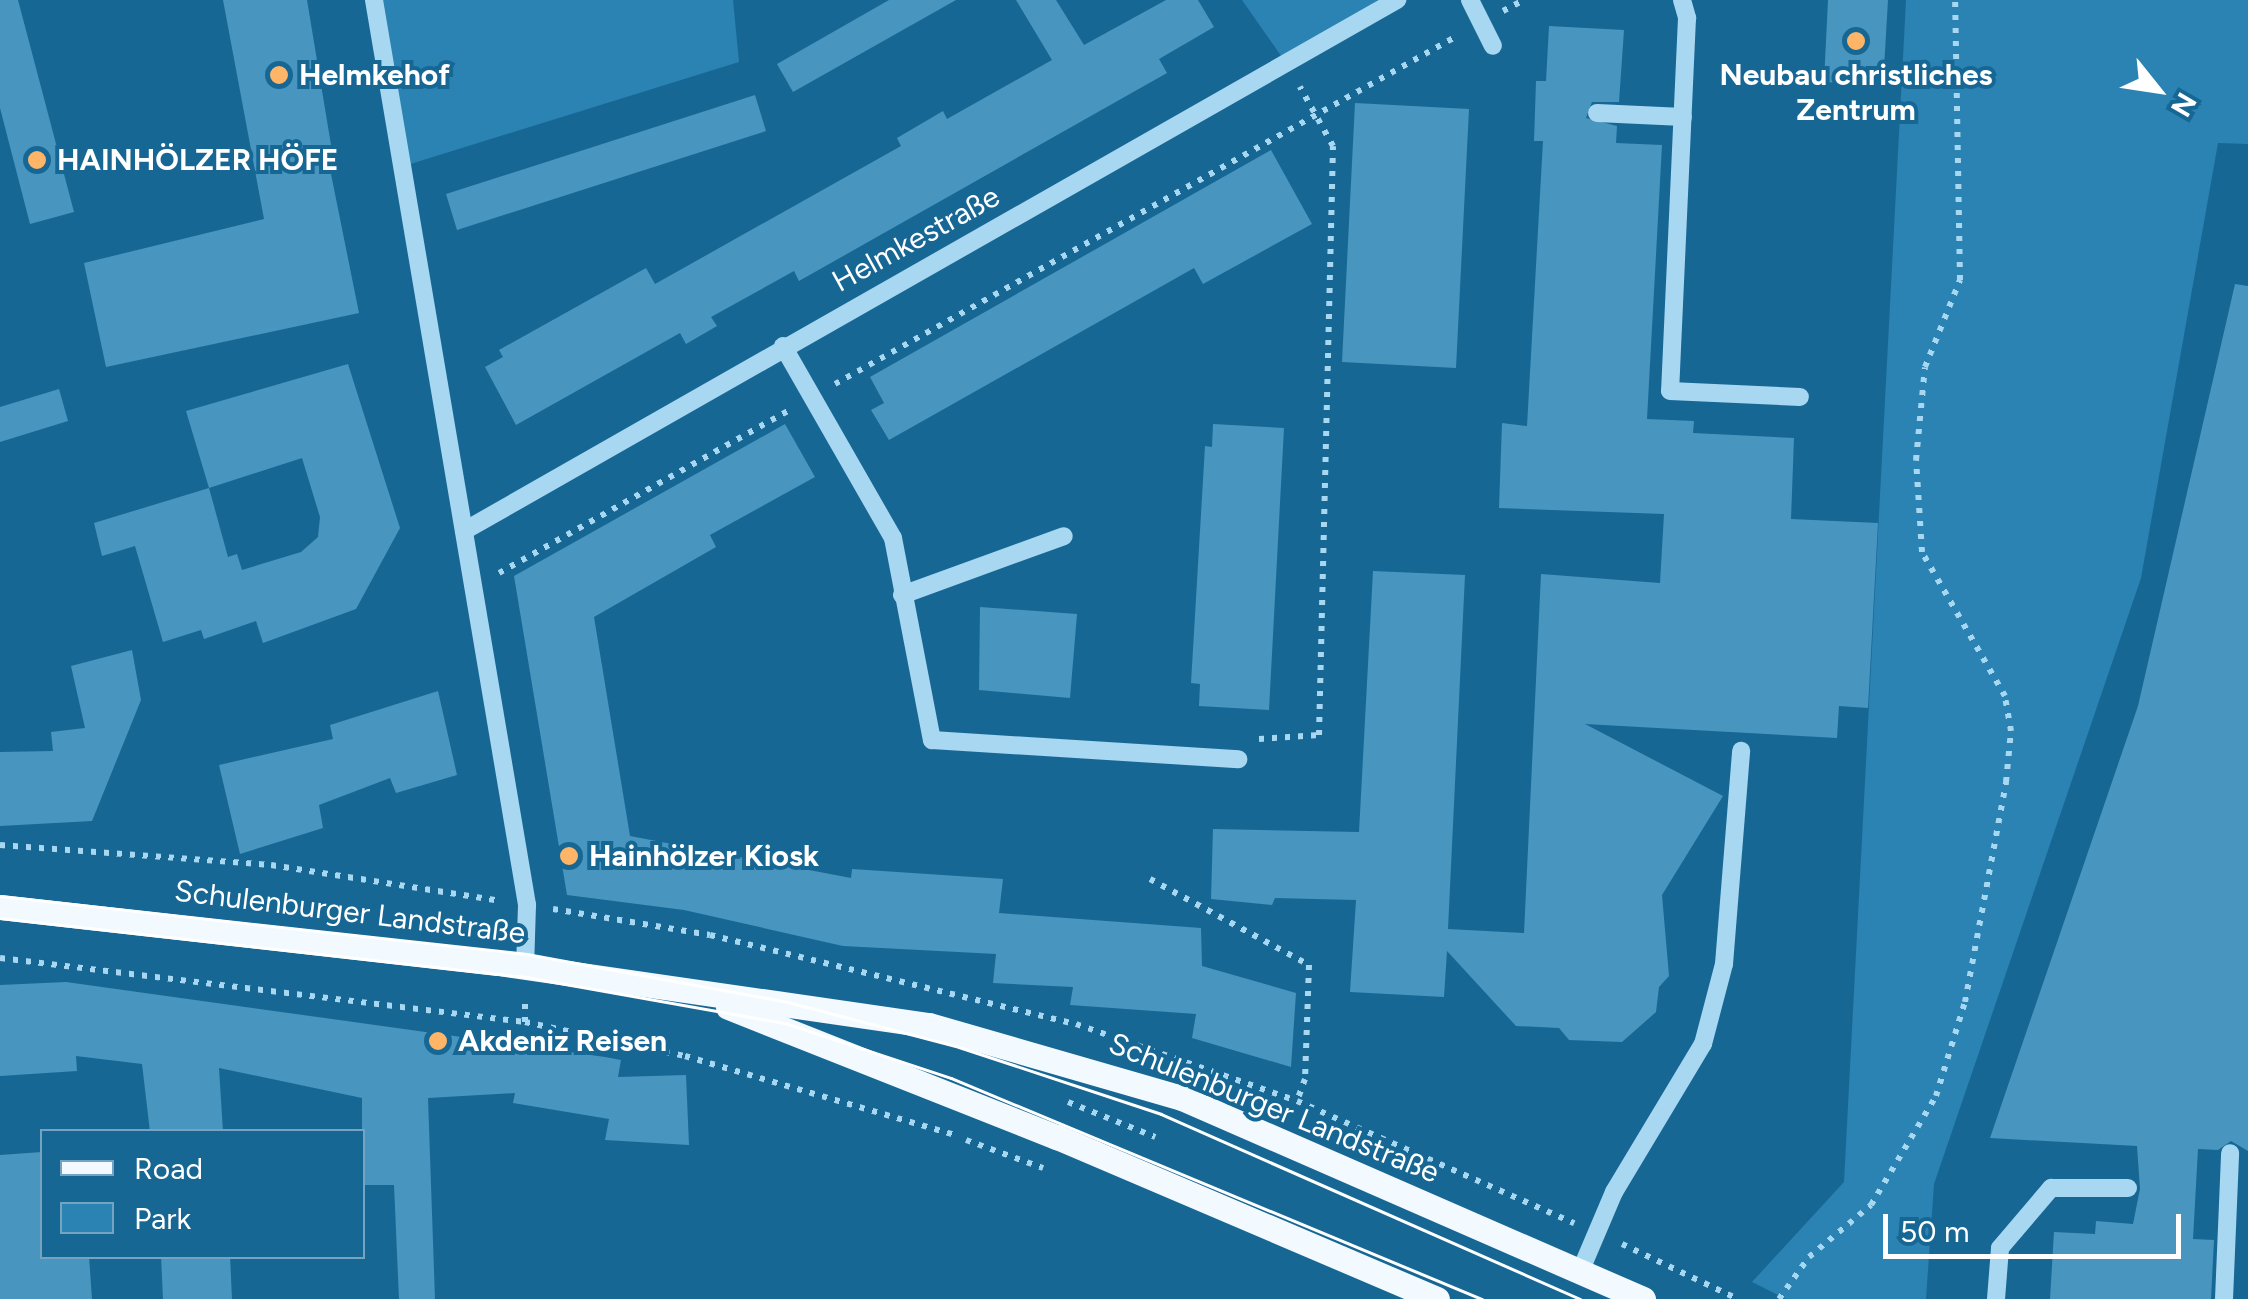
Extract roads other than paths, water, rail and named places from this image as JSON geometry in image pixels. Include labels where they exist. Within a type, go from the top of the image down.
[{"type":"main road","name":"Schulenburger Landstraße","points":[[0,907],[526,966],[691,993],[928,1024],[1062,1059],[1182,1098],[1642,1299]]},
{"type":"main road","name":"Schulenburger Landstraße","points":[[691,993],[1074,1144],[1437,1299]]},
{"type":"street","points":[[374,0],[527,905],[526,966]]},
{"type":"street","name":"Helmkestraße","points":[[464,532],[783,346],[1397,0]]},
{"type":"street","points":[[1470,0],[1493,46]]},
{"type":"street","points":[[1682,0],[1682,117],[1670,392],[1800,397]]},
{"type":"street","points":[[1597,113],[1682,117]]},
{"type":"street","points":[[783,346],[892,538],[932,740],[1238,759]]},
{"type":"street","points":[[902,595],[1064,536]]},
{"type":"street","points":[[1580,1272],[1614,1192],[1702,1044],[1724,964],[1741,751]]},
{"type":"street","points":[[2224,1299],[2230,1153]]},
{"type":"street","points":[[1996,1299],[2000,1248],[2051,1188],[2128,1188]]},
{"type":"tram line","points":[[0,896],[527,954],[784,1001],[959,1047],[1161,1114],[1580,1299]]},
{"type":"tram line","points":[[0,918],[526,977],[785,1023],[951,1078],[1482,1299]]},
{"type":"place","name":"Neubau christliches Zentrum","points":[[1856,41]]},
{"type":"place","name":"Helmkehof","points":[[279,75]]},
{"type":"place","name":"HAINHÖLZER HÖFE","points":[[37,160]]},
{"type":"place","name":"Hainhölzer Kiosk","points":[[569,856]]},
{"type":"place","name":"Akdeniz Reisen","points":[[438,1041]]}]
